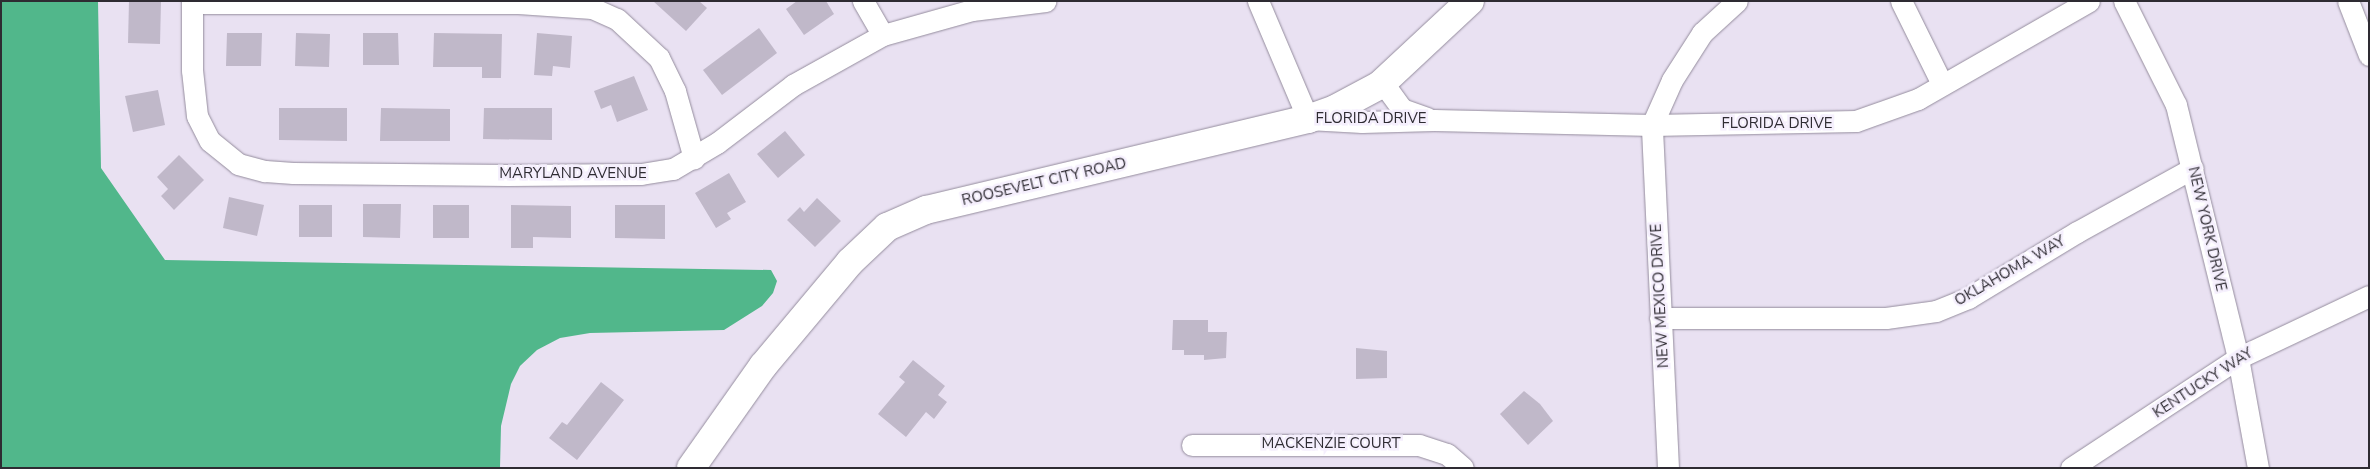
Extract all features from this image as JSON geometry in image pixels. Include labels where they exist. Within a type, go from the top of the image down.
[{"type":"street","points":[[863,1],[883,35]]},
{"type":"street","name":"MARYLAND AVENUE","points":[[192,2],[193,91],[200,124],[224,154],[255,170],[302,173],[641,174],[673,170],[694,158],[793,85],[883,35],[972,10],[1045,1]]},
{"type":"street","points":[[1258,1],[1308,119]]},
{"type":"street","name":"ROOSEVELT CITY ROAD","points":[[691,468],[763,366],[850,262],[887,227],[926,210],[1308,119],[1361,97],[1383,83],[1470,1]]},
{"type":"street","points":[[1652,125],[1672,80],[1702,33],[1738,1]]},
{"type":"street","points":[[1901,1],[1942,84]]},
{"type":"street","name":"FLORIDA DRIVE","points":[[1308,119],[1362,122],[1434,120],[1652,125],[1839,124],[1895,109],[2089,1]]},
{"type":"street","name":"NEW YORK DRIVE","points":[[2124,1],[2167,82],[2193,168],[2238,358],[2258,468]]},
{"type":"street","points":[[192,2],[576,5],[617,18],[646,42],[667,72],[694,158]]},
{"type":"street","points":[[2350,2],[2369,55]]},
{"type":"street","name":"FLORIDA DRIVE","points":[[1383,83],[1402,109],[1434,120]]},
{"type":"street","name":"NEW MEXICO DRIVE","points":[[1652,125],[1668,468]]},
{"type":"street","name":"OKLAHOMA WAY","points":[[1660,318],[1886,318],[1936,311],[1968,298],[2077,232],[2193,168]]},
{"type":"street","name":"KENTUCKY WAY","points":[[2071,468],[2238,358],[2369,296]]},
{"type":"street","name":"MACKENZIE COURT","points":[[1192,445],[1419,445],[1447,454],[1463,468]]},
{"type":"green space","points":[[1,1],[98,1],[101,168],[165,260],[771,270],[777,281],[773,293],[762,306],[724,330],[590,333],[560,338],[537,350],[520,366],[511,384],[501,426],[500,468],[1,468]]},
{"type":"building","points":[[129,1],[161,1],[160,44],[128,43]]},
{"type":"building","points":[[653,1],[699,1],[707,8],[686,31]]},
{"type":"building","points":[[797,1],[826,1],[834,14],[804,35],[786,9]]},
{"type":"building","points":[[759,28],[777,53],[722,95],[703,70]]},
{"type":"building","points":[[227,33],[262,33],[261,66],[226,66]]},
{"type":"building","points":[[296,33],[330,34],[329,67],[295,66]]},
{"type":"building","points":[[363,33],[398,33],[399,65],[363,65]]},
{"type":"building","points":[[434,33],[502,34],[501,78],[482,78],[482,67],[433,67]]},
{"type":"building","points":[[537,33],[572,36],[570,68],[553,66],[552,76],[534,75]]},
{"type":"building","points":[[634,76],[648,110],[617,122],[611,105],[601,109],[594,91]]},
{"type":"building","points":[[158,90],[165,125],[133,132],[125,96]]},
{"type":"building","points":[[279,108],[347,108],[347,141],[279,140]]},
{"type":"building","points":[[381,108],[450,109],[450,141],[380,141]]},
{"type":"building","points":[[484,108],[552,108],[552,140],[483,139]]},
{"type":"building","points":[[785,131],[805,155],[778,178],[757,154]]},
{"type":"building","points":[[179,155],[204,180],[174,210],[161,196],[168,189],[157,177]]},
{"type":"building","points":[[729,173],[746,202],[727,213],[731,219],[716,228],[695,193]]},
{"type":"building","points":[[229,197],[264,205],[257,236],[223,228]]},
{"type":"building","points":[[817,198],[841,221],[815,247],[787,220],[800,207],[804,212]]},
{"type":"building","points":[[363,204],[401,204],[400,238],[363,237]]},
{"type":"building","points":[[299,205],[332,205],[332,237],[299,237]]},
{"type":"building","points":[[433,205],[469,205],[469,238],[433,238]]},
{"type":"building","points":[[511,205],[571,206],[571,238],[533,237],[533,248],[511,248]]},
{"type":"building","points":[[615,205],[665,205],[665,239],[615,238]]},
{"type":"building","points":[[1173,320],[1208,320],[1208,332],[1227,332],[1226,358],[1204,360],[1204,355],[1184,355],[1184,350],[1172,350]]},
{"type":"building","points":[[1356,348],[1387,351],[1387,378],[1356,379]]},
{"type":"building","points":[[913,360],[945,386],[938,395],[947,402],[934,419],[926,412],[906,437],[878,414],[905,382],[899,377]]},
{"type":"building","points":[[601,382],[624,400],[577,460],[549,438],[562,422],[567,425]]},
{"type":"building","points":[[1524,391],[1540,404],[1553,421],[1528,445],[1500,414]]}]
